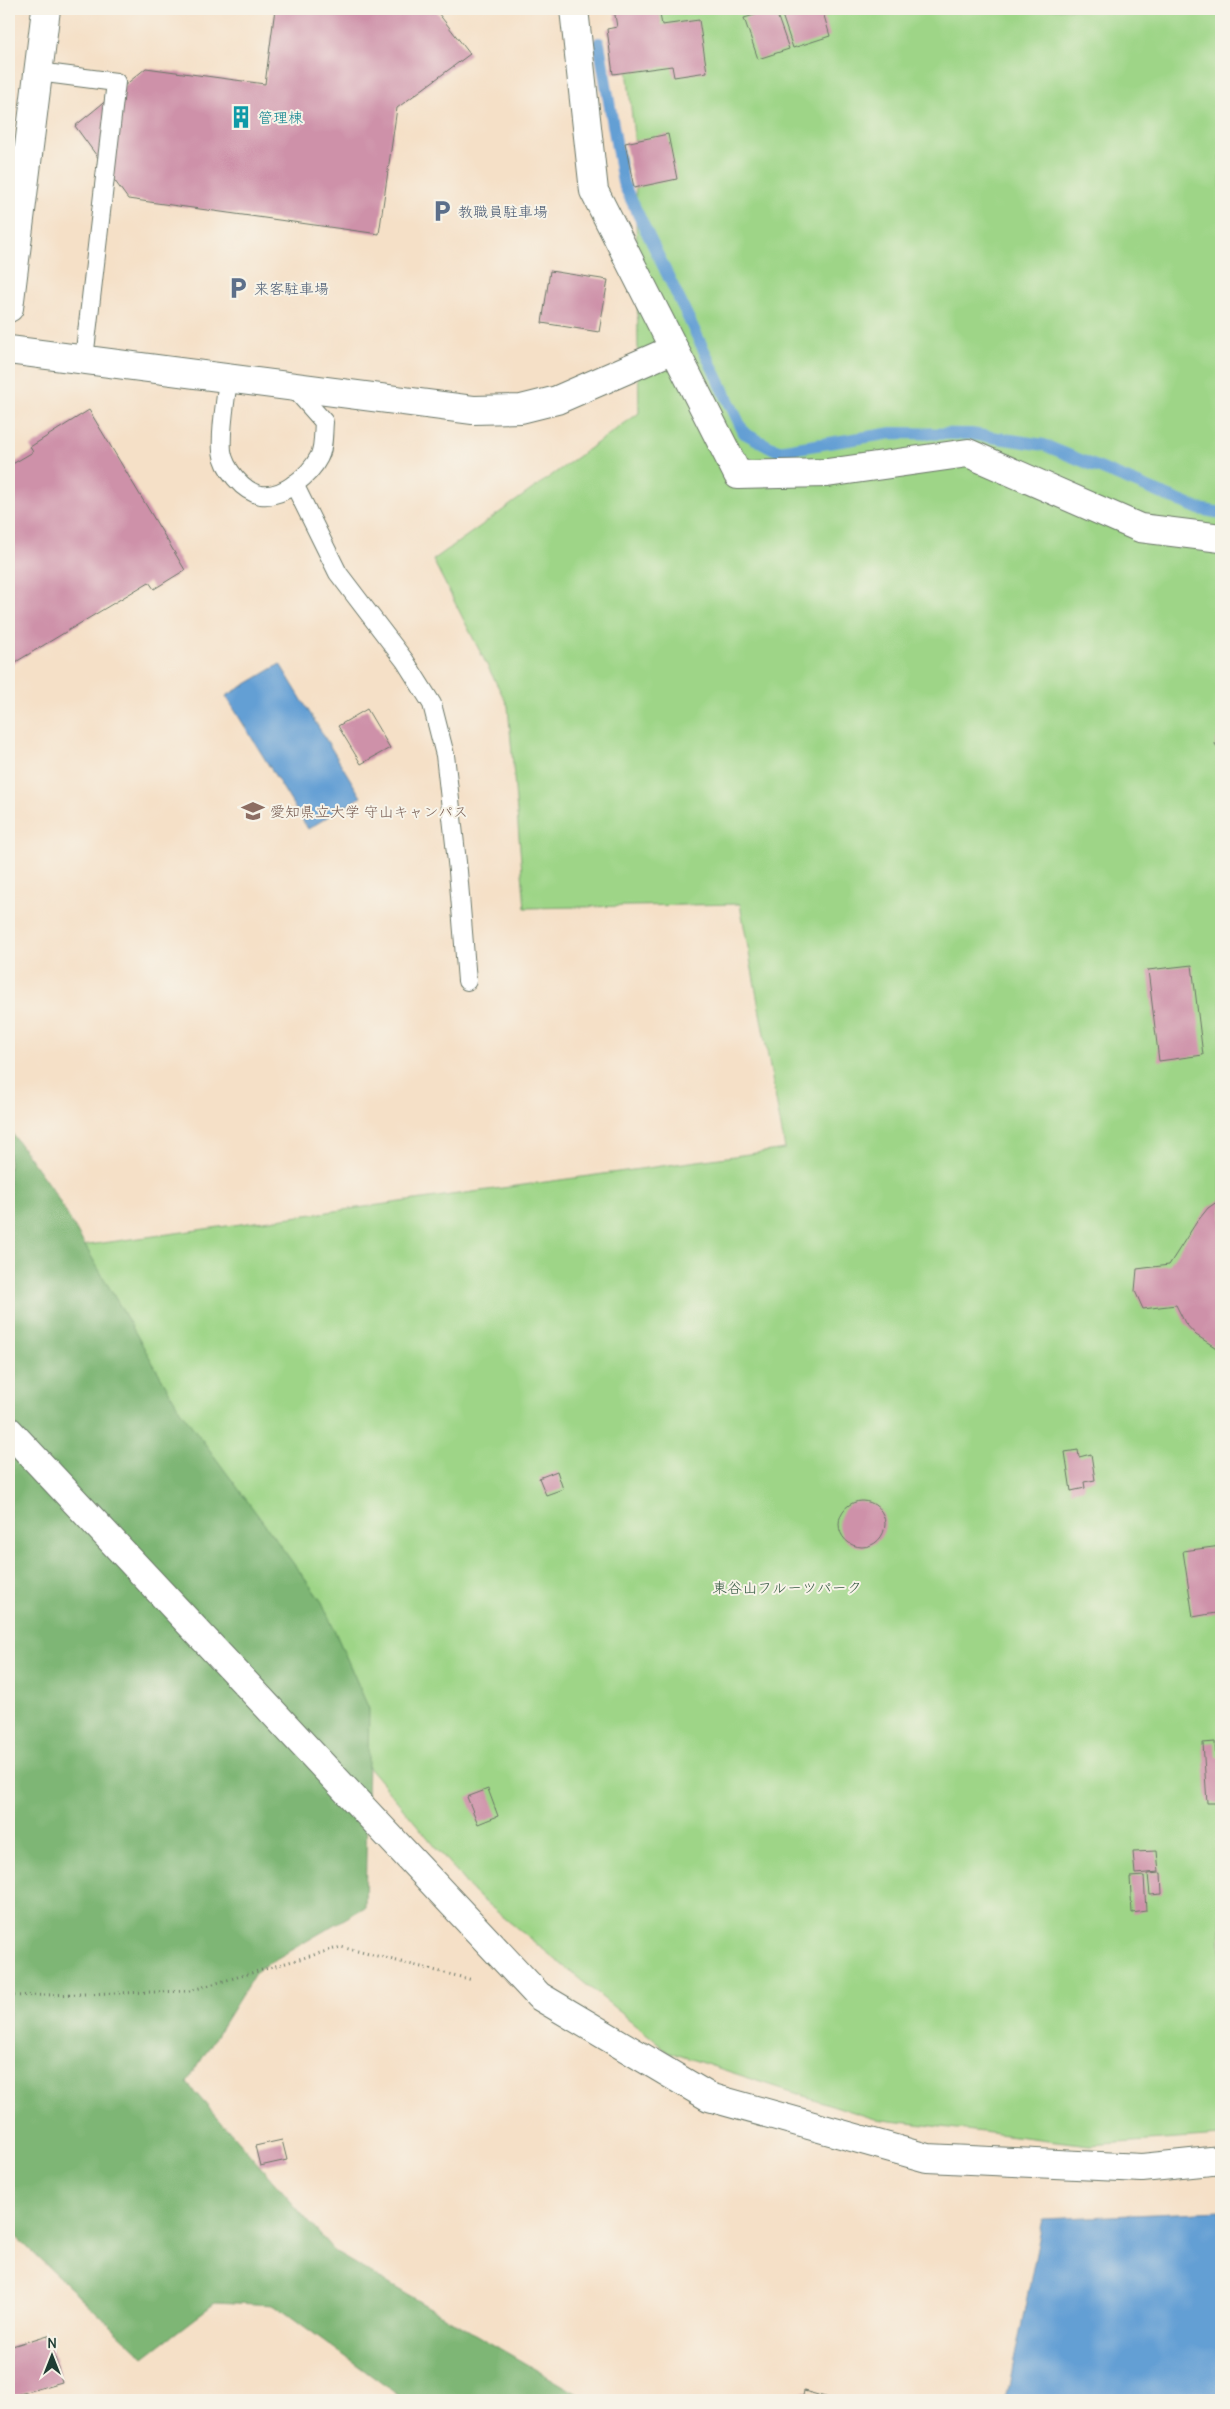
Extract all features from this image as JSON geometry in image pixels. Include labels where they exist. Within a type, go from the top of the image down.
[{"type":"street","points":[[9,308],[46,9]]},
{"type":"street","points":[[574,9],[594,191],[738,474],[827,473],[968,453],[1140,528],[1221,538]]},
{"type":"street","points":[[9,350],[473,410],[521,409],[557,400],[674,348]]},
{"type":"street","points":[[9,1431],[533,1989],[548,2001],[708,2097],[927,2158],[1142,2168],[1221,2160]]},
{"type":"lane","points":[[38,72],[116,82],[84,359]]},
{"type":"lane","points":[[228,378],[222,452],[228,468],[237,482],[261,495],[282,491],[301,480],[320,456],[324,422],[293,387]]},
{"type":"lane","points":[[294,484],[338,574],[405,660],[432,704],[445,754],[468,981]]},
{"type":"path","points":[[9,1996],[189,1991],[341,1947],[483,1982]]},
{"type":"green space","name":"東谷山フルーツパーク","points":[[621,9],[1221,9],[1221,2136],[1089,2145],[875,2119],[669,2052],[474,1893],[9,1337],[9,1256],[785,1149],[740,904],[525,908],[508,706],[433,560],[639,413],[635,147]]},
{"type":"green space","points":[[9,1129],[54,1192],[180,1410],[322,1602],[369,1709],[365,1907],[257,1970],[187,2083],[336,2253],[588,2400],[401,2400],[398,2395],[275,2305],[216,2302],[144,2357],[9,2230]]},
{"type":"water","points":[[280,664],[361,797],[308,829],[226,696]]},
{"type":"water","points":[[1221,2211],[1221,2400],[1006,2400],[1043,2219]]},
{"type":"building","name":"管理棟","points":[[275,9],[435,9],[470,54],[397,108],[379,234],[128,199],[75,126],[146,68],[265,84]]},
{"type":"building","points":[[614,9],[659,9],[662,25],[699,20],[707,72],[674,77],[672,66],[613,74],[607,29],[617,27]]},
{"type":"building","points":[[775,9],[789,49],[758,59],[744,18]]},
{"type":"building","points":[[780,9],[822,9],[830,36],[793,48]]},
{"type":"building","points":[[668,134],[677,179],[634,188],[625,143]]},
{"type":"building","points":[[550,271],[608,280],[599,332],[542,323]]},
{"type":"building","points":[[89,410],[185,570],[154,589],[149,582],[9,666],[9,466],[33,452],[30,447]]},
{"type":"building","points":[[367,709],[390,748],[361,764],[338,726]]},
{"type":"building","points":[[1221,735],[1221,752],[1215,744],[1218,736]]},
{"type":"building","points":[[1192,965],[1203,1055],[1159,1061],[1148,970]]},
{"type":"building","points":[[1221,1199],[1221,1351],[1196,1335],[1185,1323],[1176,1305],[1143,1309],[1135,1291],[1137,1269],[1169,1265],[1196,1223],[1208,1208]]},
{"type":"building","points":[[1078,1450],[1079,1457],[1091,1454],[1095,1480],[1084,1482],[1085,1488],[1071,1491],[1065,1452]]},
{"type":"building","points":[[557,1471],[563,1489],[546,1495],[539,1478]]},
{"type":"building","points":[[862,1501],[875,1505],[881,1511],[885,1524],[881,1537],[875,1543],[862,1547],[849,1543],[843,1537],[839,1524],[843,1511],[849,1505]]},
{"type":"building","points":[[1221,1546],[1221,1612],[1193,1617],[1183,1551]]},
{"type":"building","points":[[1215,1742],[1216,1757],[1221,1757],[1221,1803],[1207,1803],[1203,1743]]},
{"type":"building","points":[[488,1789],[498,1816],[478,1824],[467,1797]]},
{"type":"building","points":[[1157,1851],[1159,1872],[1135,1874],[1133,1852]]},
{"type":"building","points":[[1161,1873],[1162,1894],[1150,1895],[1148,1874]]},
{"type":"building","points":[[1144,1876],[1146,1911],[1132,1913],[1130,1877]]},
{"type":"building","points":[[282,2140],[287,2160],[260,2166],[255,2146]]},
{"type":"building","points":[[48,2335],[62,2382],[9,2397],[9,2347]]},
{"type":"building","points":[[804,2391],[836,2400],[802,2400]]},
{"type":"waterway","points":[[599,43],[623,183],[744,433],[778,451],[892,433],[971,434],[1044,445],[1199,509],[1221,513]]},
{"type":"place","name":"管理棟","points":[[241,117]]},
{"type":"place","name":"教職員駐車場","points":[[442,211]]},
{"type":"place","name":"来客駐車場","points":[[238,288]]},
{"type":"place","name":"愛知県立大学 守山キャンパス","points":[[253,811]]}]
